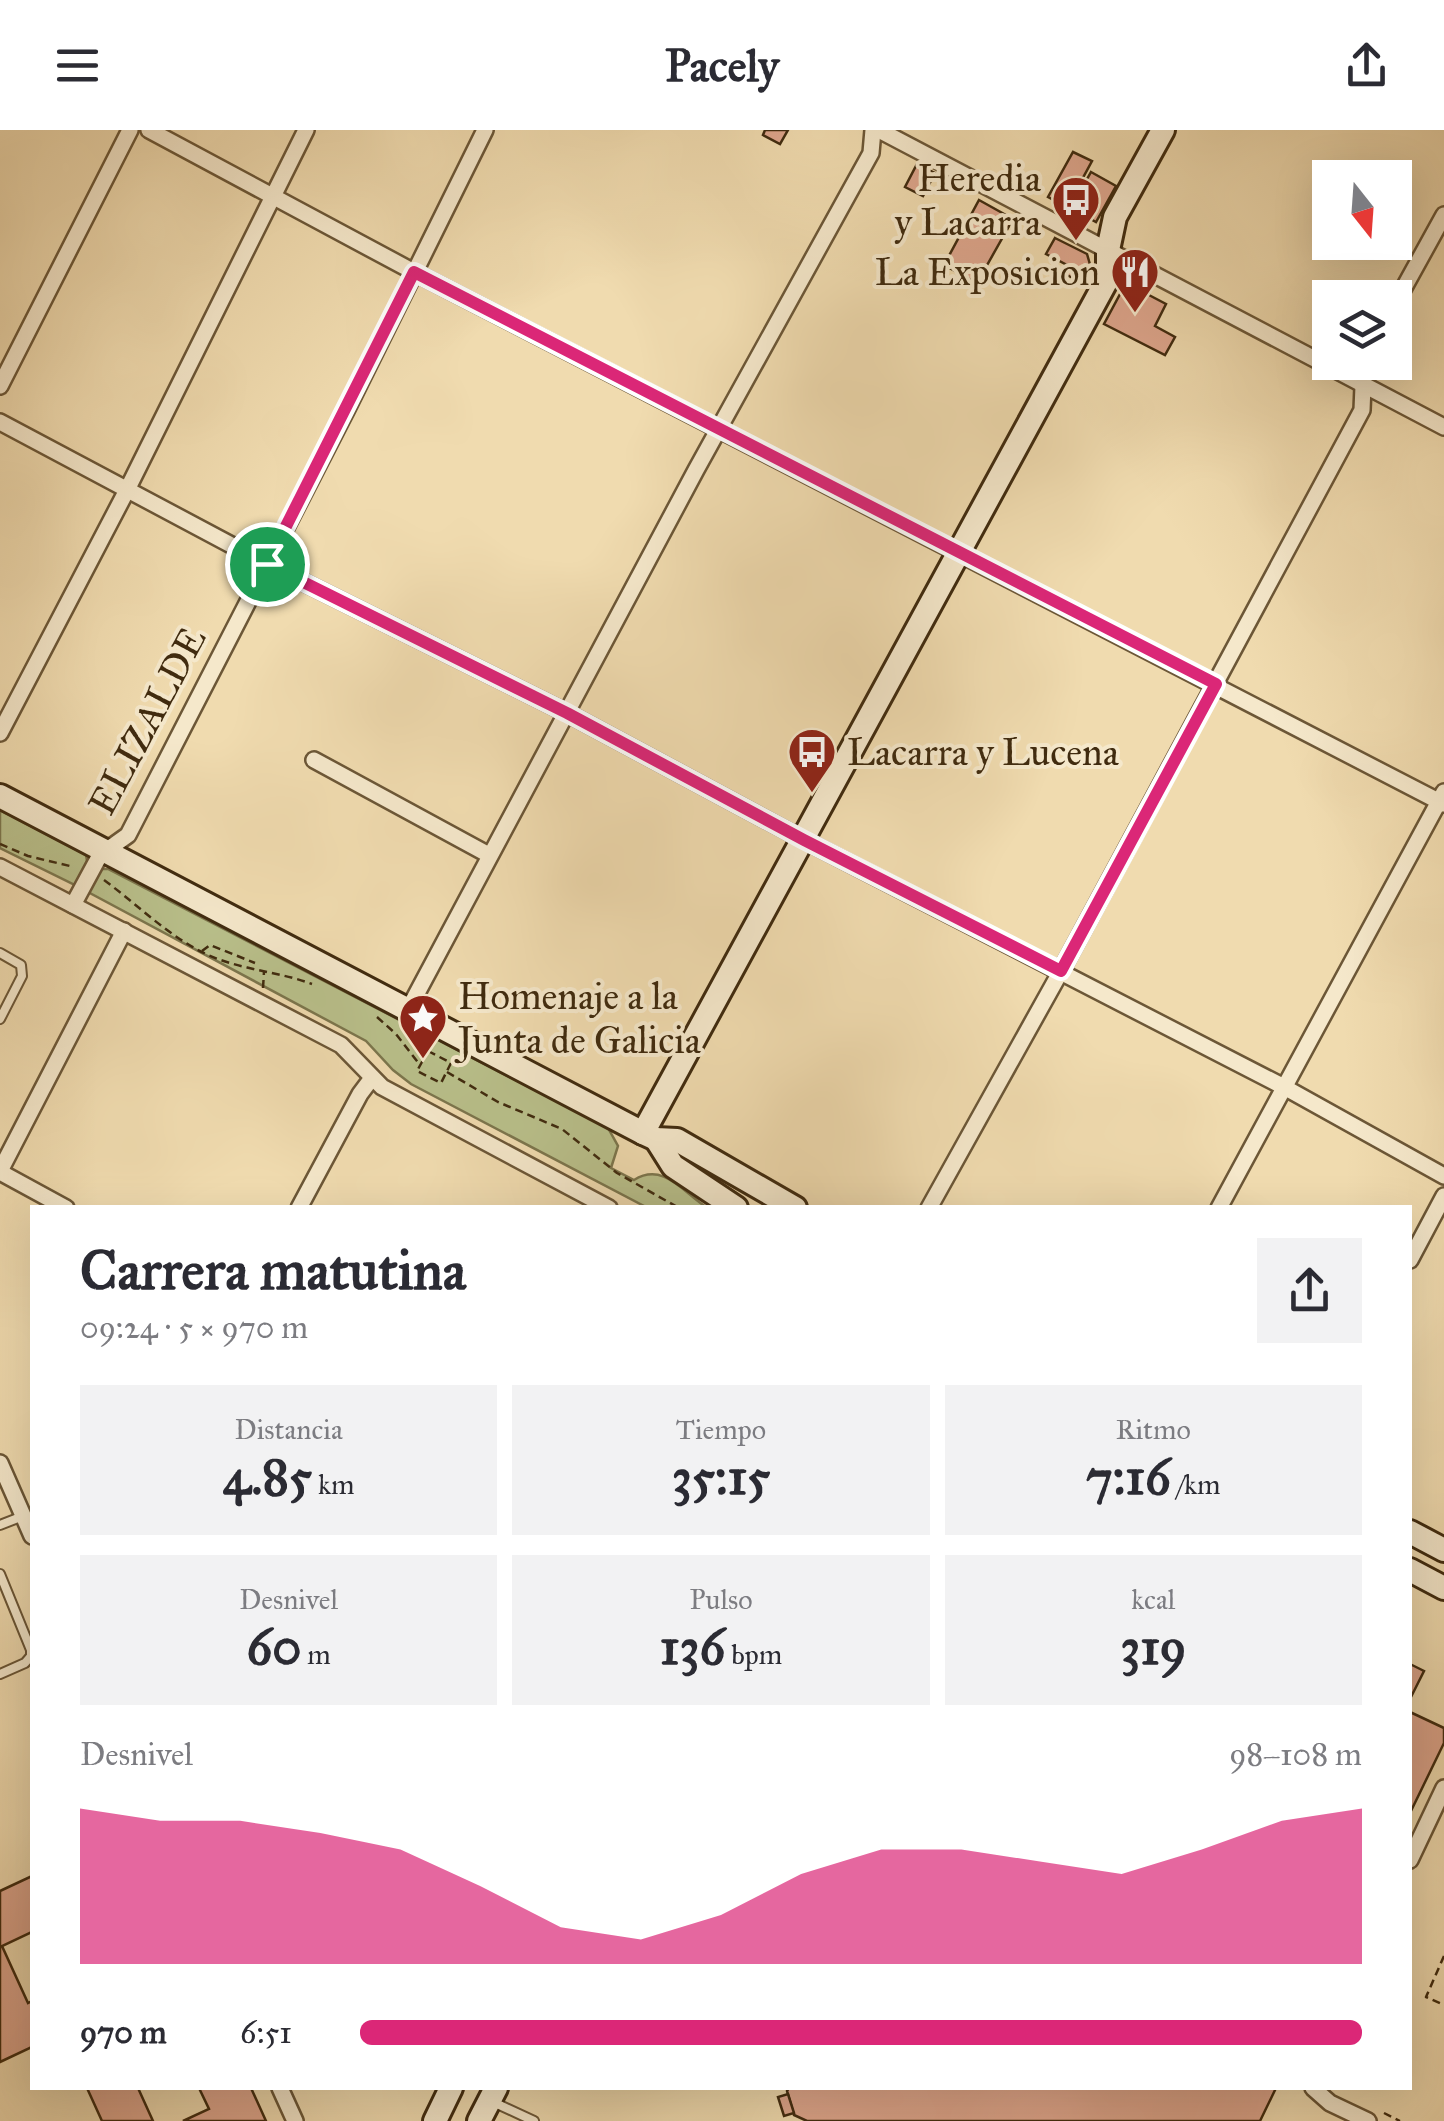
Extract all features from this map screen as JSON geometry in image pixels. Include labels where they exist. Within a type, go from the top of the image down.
[{"type":"street","points":[[0,386],[130,130]]},
{"type":"street","points":[[148,130],[957,553],[1442,799],[1221,1205]]},
{"type":"street","points":[[0,733],[127,490],[306,130]]},
{"type":"street","name":"ELIZALDE","points":[[73,905],[100,854],[128,835],[485,130]]},
{"type":"street","points":[[408,1010],[871,154],[876,130],[1444,427]]},
{"type":"street","points":[[649,1136],[957,553],[1108,278],[1108,250],[1116,217],[1163,130]]},
{"type":"street","points":[[1408,280],[1444,215]]},
{"type":"street","points":[[932,1205],[1362,410],[1364,380]]},
{"type":"street","points":[[0,422],[267,564],[567,713],[1284,1087],[1444,1176]]},
{"type":"street","points":[[314,760],[489,854]]},
{"type":"street","points":[[0,796],[649,1136],[677,1140],[790,1205]]},
{"type":"street","points":[[0,867],[341,1045],[382,1087],[602,1205]]},
{"type":"street","points":[[61,1205],[0,1171],[124,931]]},
{"type":"street","points":[[301,1205],[372,1078]]},
{"type":"street","points":[[649,1136],[672,1166],[717,1200]]},
{"type":"street","points":[[1412,1256],[1444,1196]]},
{"type":"street","points":[[0,1463],[30,1531]]},
{"type":"street","points":[[1412,1533],[1444,1550]]},
{"type":"street","points":[[1412,1571],[1444,1588]]},
{"type":"street","points":[[1412,1856],[1444,1788]]},
{"type":"street","points":[[281,2090],[295,2121]]},
{"type":"street","points":[[435,2121],[450,2090]]},
{"type":"street","points":[[1316,2090],[1330,2103],[1368,2121]]},
{"type":"lane","points":[[0,953],[21,965],[22,976],[0,1019]]},
{"type":"lane","points":[[0,1525],[24,1516]]},
{"type":"lane","points":[[0,1574],[30,1648]]},
{"type":"lane","points":[[0,1674],[30,1657]]},
{"type":"lane","points":[[488,2103],[534,2121]]},
{"type":"path","points":[[0,844],[28,856],[92,871],[152,919],[202,952],[322,988]]},
{"type":"path","points":[[202,952],[210,944],[254,963]]},
{"type":"path","points":[[235,965],[240,946]]},
{"type":"path","points":[[254,970],[255,952]]},
{"type":"path","points":[[375,1016],[396,1034],[420,1065]]},
{"type":"path","points":[[428,1051],[451,1063],[441,1083],[417,1070],[420,1065],[428,1051]]},
{"type":"path","points":[[446,1072],[498,1102],[562,1129],[617,1173],[674,1205]]},
{"type":"path","points":[[1444,1956],[1426,1996],[1444,2005]]},
{"type":"green space","points":[[0,810],[86,855],[87,861],[75,885],[0,848]]},
{"type":"green space","points":[[100,869],[108,869],[608,1128],[618,1146],[611,1168],[634,1180],[644,1175],[663,1176],[703,1205],[642,1205],[411,1084],[366,1041],[88,892]]},
{"type":"building","points":[[765,130],[788,130],[780,144],[763,135]]},
{"type":"building","points":[[1073,152],[1092,161],[1067,207],[1048,197]]},
{"type":"building","points":[[917,164],[935,173],[923,196],[905,187]]},
{"type":"building","points":[[1091,172],[1116,186],[1096,222],[1071,208]]},
{"type":"building","points":[[979,200],[1013,219],[977,283],[944,265]]},
{"type":"building","points":[[1055,238],[1087,254],[1091,268],[1083,283],[1063,273],[1067,265],[1046,254]]},
{"type":"building","name":"La Exposicion","points":[[1126,283],[1166,304],[1155,326],[1175,337],[1165,355],[1104,324]]},
{"type":"building","points":[[1412,1665],[1424,1671],[1412,1695]]},
{"type":"building","points":[[1412,1713],[1444,1728],[1444,1743],[1412,1809]]},
{"type":"building","points":[[30,1877],[30,1933],[2,1946],[30,2002],[30,2048],[0,2062],[0,1891]]},
{"type":"building","points":[[88,2090],[139,2090],[153,2121],[102,2121]]},
{"type":"building","points":[[200,2090],[252,2090],[266,2121],[183,2121],[209,2109]]},
{"type":"building","points":[[1275,2090],[1260,2121],[807,2121],[794,2115],[787,2091]]},
{"type":"building","points":[[788,2094],[794,2113],[784,2116],[778,2097]]},
{"type":"place","name":"Heredia y Lacarra","points":[[1076,242]]},
{"type":"place","name":"La Exposicion","points":[[1135,314]]},
{"type":"place","name":"Lacarra y Lucena","points":[[812,794]]},
{"type":"place","name":"Homenaje a la Junta de Galicia","points":[[423,1060]]},
{"type":"route","points":[[414,272],[1216,684],[1061,971],[567,713],[267,564],[414,272]]}]
